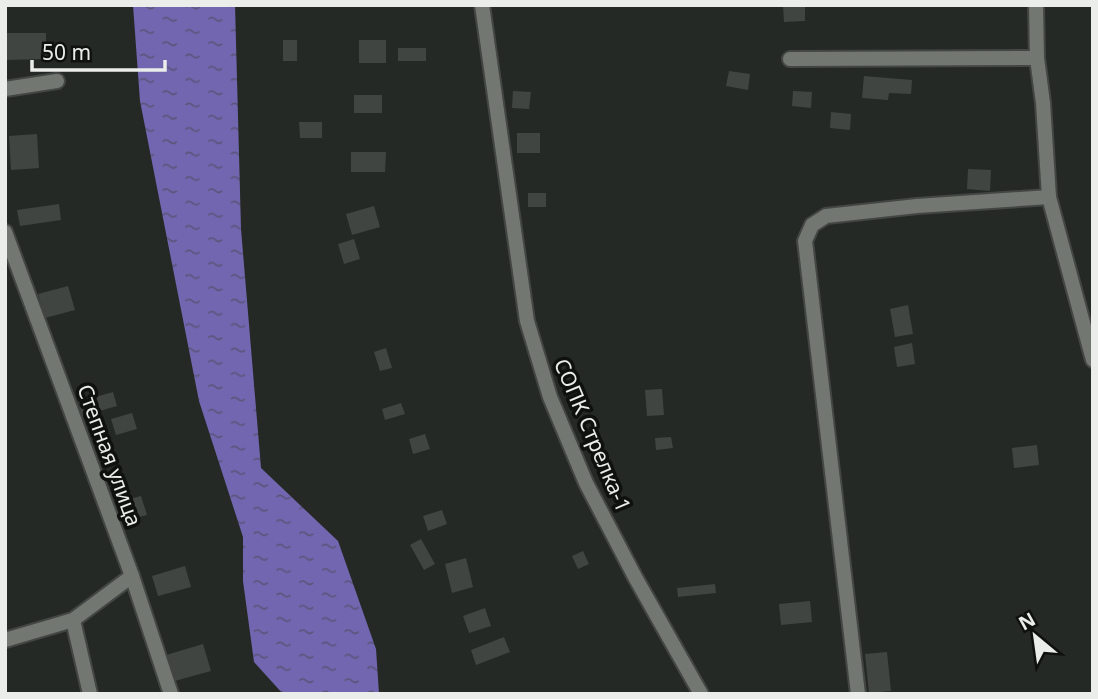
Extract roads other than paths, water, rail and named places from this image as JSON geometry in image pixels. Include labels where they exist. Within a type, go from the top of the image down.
[{"type":"street","name":"СОПК Стрелка-1","points":[[482,5],[527,321],[550,397],[586,483],[701,694]]},
{"type":"street","points":[[1036,5],[1037,58],[1043,103],[1049,197],[1093,360]]},
{"type":"street","points":[[790,59],[1037,58]]},
{"type":"street","points":[[5,89],[58,81]]},
{"type":"street","points":[[858,694],[805,241],[812,225],[827,216],[917,206],[1049,197]]},
{"type":"street","name":"Степная улица","points":[[5,232],[131,576],[171,694]]},
{"type":"street","points":[[5,640],[73,620],[131,576]]},
{"type":"street","points":[[73,620],[90,694]]},
{"type":"water","points":[[133,5],[235,5],[241,229],[261,468],[338,541],[376,649],[379,694],[283,694],[254,662],[243,581],[243,537],[199,401],[140,101]]}]
